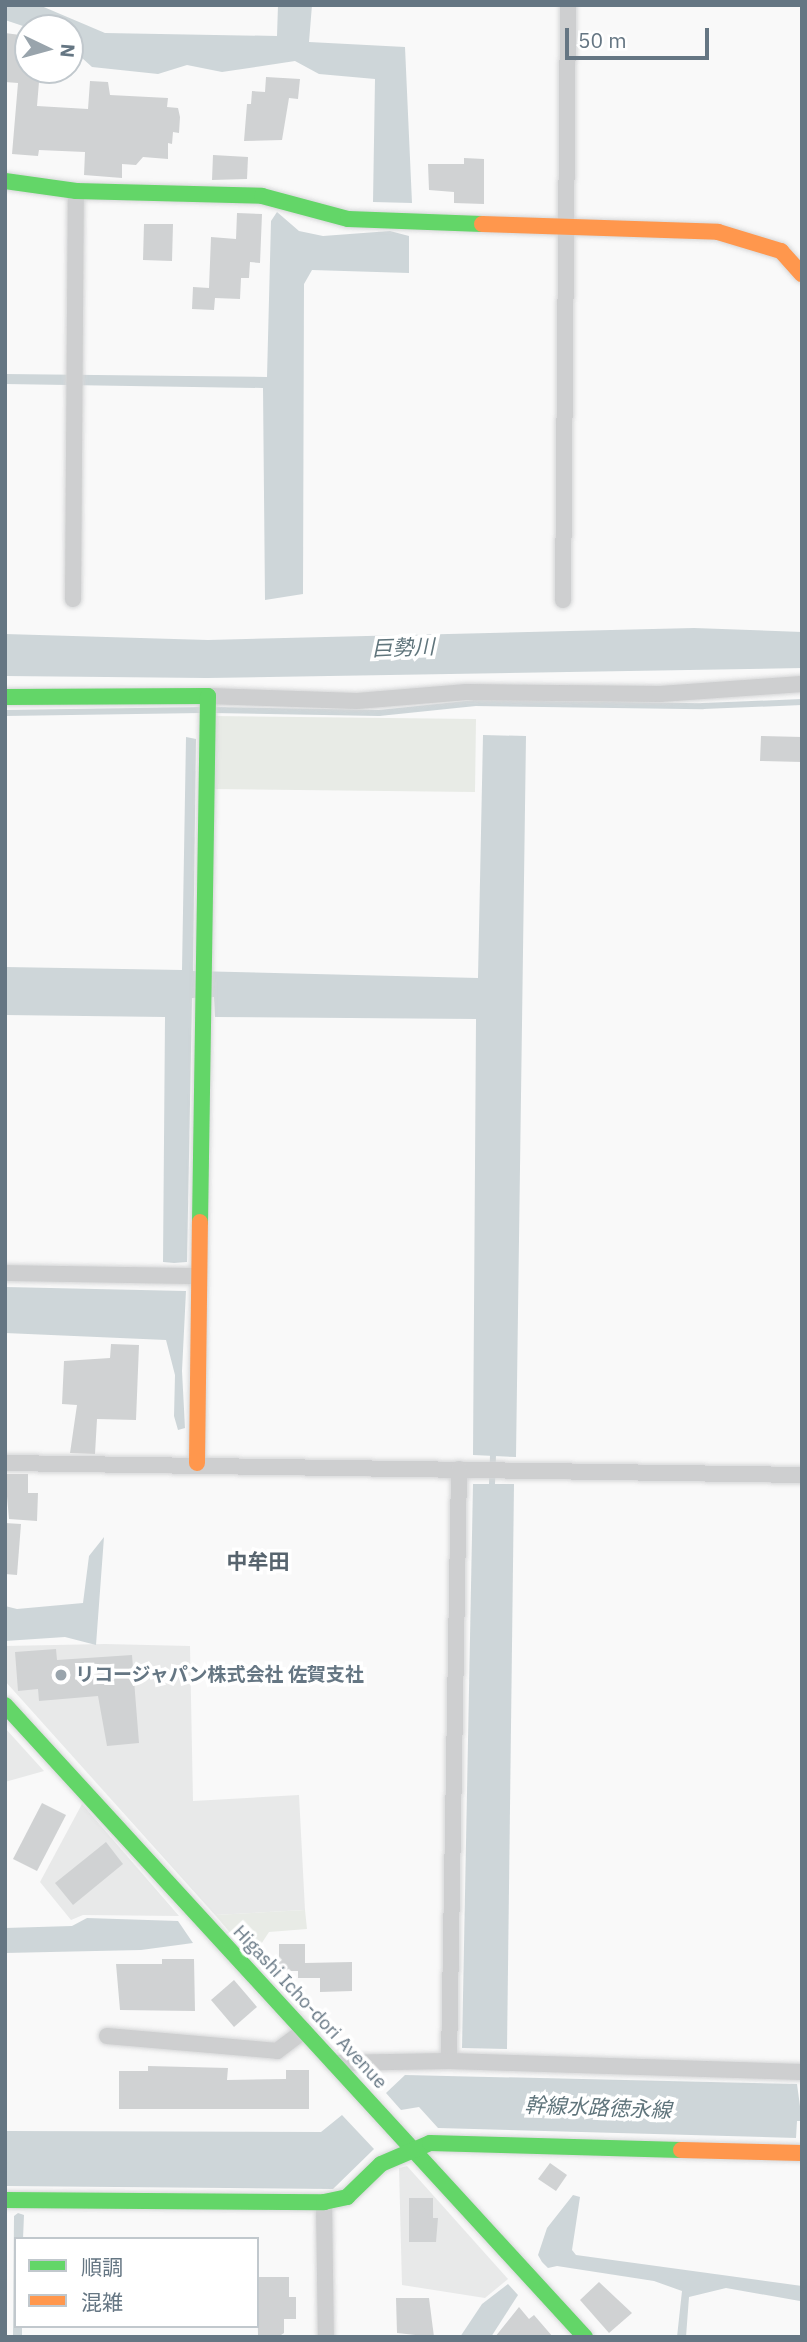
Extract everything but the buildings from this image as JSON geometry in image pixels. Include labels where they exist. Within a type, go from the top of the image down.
[{"type":"street","points":[[563,600],[568,5]]},
{"type":"street","points":[[5,181],[76,191],[262,196],[348,219],[718,232],[780,251],[802,274]]},
{"type":"street","points":[[73,598],[71,389],[76,191]]},
{"type":"street","points":[[5,696],[207,706],[357,701],[467,692],[660,694],[802,684]]},
{"type":"street","points":[[197,1463],[197,1276],[207,706]]},
{"type":"street","points":[[5,1273],[197,1276]]},
{"type":"street","points":[[5,1463],[197,1463],[802,1475]]},
{"type":"street","points":[[449,2061],[459,1469]]},
{"type":"street","name":"Higashi Icho-dori Avenue","points":[[5,1705],[585,2337]]},
{"type":"street","points":[[107,2036],[277,2051],[304,2031]]},
{"type":"street","points":[[333,2063],[449,2061],[802,2072]]},
{"type":"street","points":[[5,2200],[324,2202],[347,2197],[381,2164],[411,2148],[430,2143],[802,2153]]},
{"type":"street","points":[[324,2202],[326,2337]]},
{"type":"shaded area","points":[[214,716],[476,719],[475,792],[213,789]]},
{"type":"shaded area","points":[[5,1646],[190,1646],[193,1801],[299,1795],[305,1910],[215,1915],[5,1681]]},
{"type":"shaded area","points":[[5,1728],[44,1771],[5,1782]]},
{"type":"shaded area","points":[[82,1804],[179,1916],[83,1915],[71,1920],[40,1882]]},
{"type":"shaded area","points":[[305,1910],[307,1929],[269,1932],[252,1958],[215,1915]]},
{"type":"shaded area","points":[[407,2166],[508,2279],[485,2298],[402,2285],[399,2168]]},
{"type":"water","points":[[5,5],[39,5],[60,14],[14,14],[14,23],[5,20]]},
{"type":"water","points":[[278,5],[312,5],[309,42],[405,47],[412,203],[373,202],[375,79],[319,74],[295,61],[222,72],[187,65],[158,74],[92,67],[84,60],[84,24],[105,33],[277,36]]},
{"type":"water","points":[[277,212],[299,231],[323,236],[390,231],[409,236],[409,273],[312,270],[304,284],[303,594],[265,600],[263,388],[5,384],[5,374],[267,377],[271,221]]},
{"type":"water","name":"巨勢川","points":[[694,628],[802,632],[802,668],[207,678],[5,676],[5,634],[208,640]]},
{"type":"water","points":[[483,735],[526,736],[516,1457],[473,1455],[476,1019],[215,1017],[214,997],[192,998],[187,1262],[174,1263],[163,1262],[165,1017],[5,1015],[5,967],[182,970],[186,737],[196,739],[193,971],[478,978]]},
{"type":"water","points":[[5,1287],[186,1291],[182,1371],[185,1428],[178,1430],[174,1416],[175,1375],[166,1340],[5,1333]]},
{"type":"water","points":[[473,1484],[514,1484],[507,2049],[462,2048]]},
{"type":"water","points":[[104,1537],[96,1645],[65,1637],[5,1641],[5,1606],[17,1609],[83,1603],[89,1556]]},
{"type":"water","points":[[87,1918],[178,1921],[193,1943],[141,1950],[5,1953],[5,1928],[72,1926]]},
{"type":"water","name":"幹線水路徳永線","points":[[405,2075],[797,2084],[802,2121],[797,2121],[796,2138],[438,2128],[419,2107],[401,2110],[386,2093]]},
{"type":"water","points":[[342,2115],[374,2149],[333,2189],[5,2186],[5,2131],[321,2132]]},
{"type":"water","points":[[573,2195],[580,2197],[572,2250],[576,2255],[802,2286],[800,2301],[726,2288],[689,2297],[686,2337],[677,2337],[682,2291],[654,2281],[557,2266],[548,2268],[542,2262],[538,2255],[547,2228]]},
{"type":"water","points":[[18,2213],[24,2215],[23,2237],[14,2237],[14,2328],[22,2328],[22,2337],[13,2337],[14,2216]]},
{"type":"water","points":[[508,2284],[518,2295],[491,2337],[460,2337],[482,2304]]},
{"type":"waterway","points":[[213,710],[379,713],[475,703],[703,706],[802,702]]},
{"type":"waterway","points":[[5,713],[202,710]]},
{"type":"waterway","points":[[492,1484],[493,1456]]},
{"type":"traffic: fast","points":[[5,181],[76,191],[262,196],[348,219],[482,224]]},
{"type":"traffic: fast","points":[[5,697],[208,696],[200,1222]]},
{"type":"traffic: fast","points":[[5,1705],[585,2337]]},
{"type":"traffic: fast","points":[[5,2200],[324,2202],[347,2197],[381,2164],[430,2143],[681,2150]]},
{"type":"traffic: slow","points":[[482,224],[718,232],[781,251],[802,274]]},
{"type":"traffic: slow","points":[[197,1463],[200,1222]]},
{"type":"traffic: slow","points":[[681,2150],[802,2153]]},
{"type":"place","name":"リコージャパン株式会社 佐賀支社","points":[[61,1675]]},
{"type":"district","name":"中牟田","points":[[258,1561]]}]
